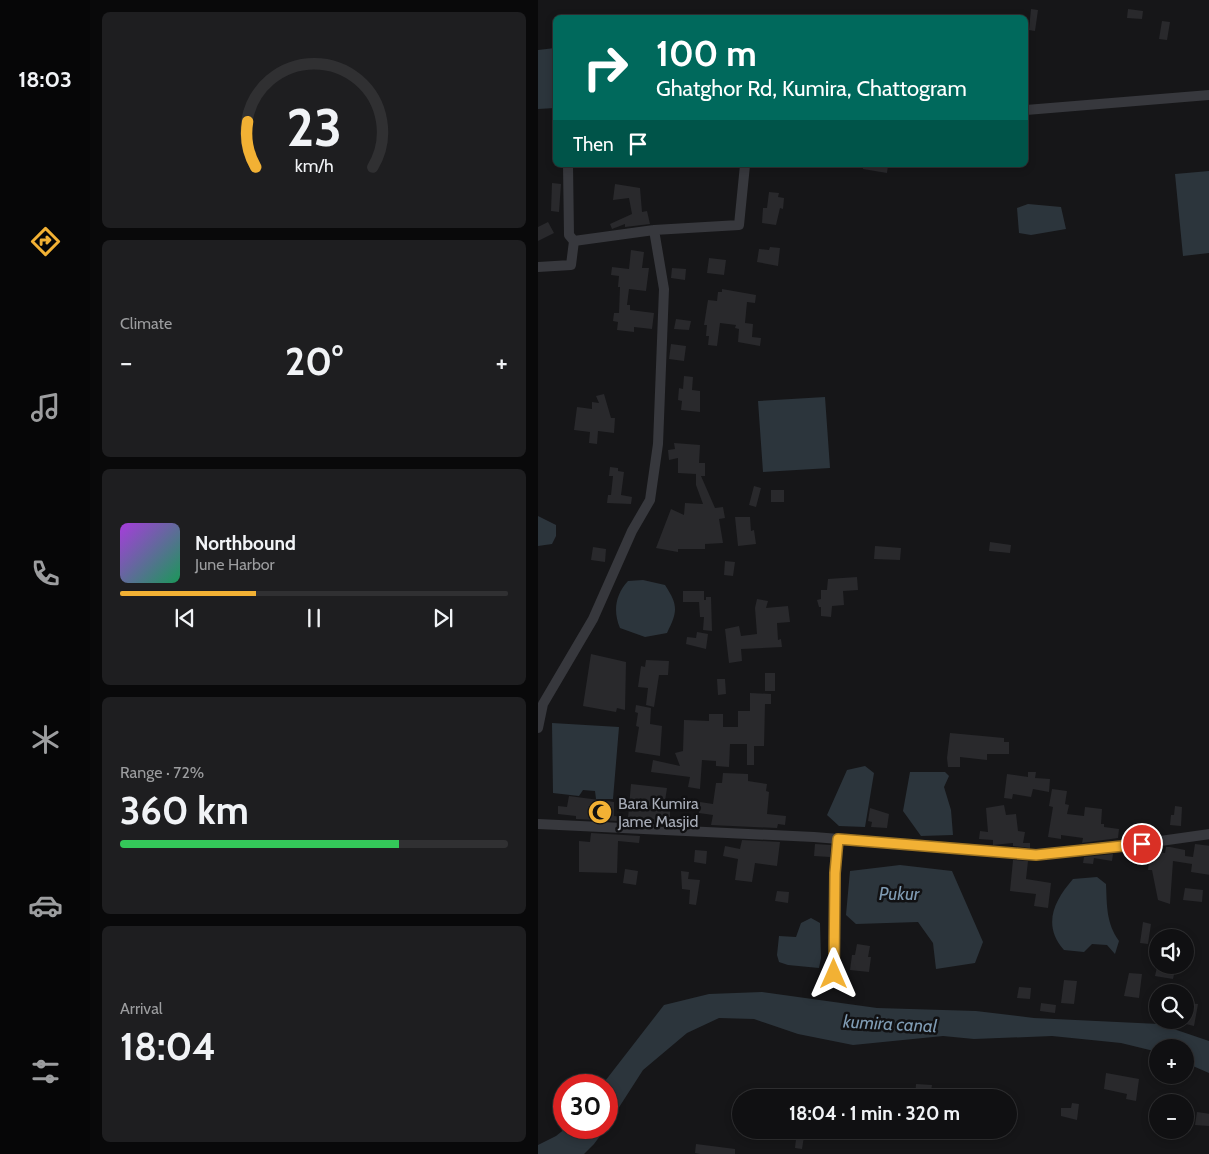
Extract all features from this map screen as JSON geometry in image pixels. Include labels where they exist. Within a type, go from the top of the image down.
[{"type":"street","points":[[1028,110],[1210,95]]},
{"type":"street","points":[[538,267],[571,265],[574,241],[569,235],[568,167]]},
{"type":"street","points":[[574,241],[654,230],[739,225],[745,167]]},
{"type":"street","points":[[538,728],[543,704],[593,619],[632,531],[650,500],[658,444],[664,289],[654,230]]},
{"type":"street","points":[[538,824],[838,839],[1036,855],[1125,846],[1210,834]]},
{"type":"street","points":[[834,974],[835,873],[838,839]]},
{"type":"water","points":[[553,48],[553,108],[538,109],[538,50]]},
{"type":"water","points":[[1209,171],[1209,253],[1183,256],[1175,174]]},
{"type":"water","points":[[1028,204],[1061,207],[1066,229],[1031,235],[1019,233],[1017,208]]},
{"type":"water","points":[[825,397],[830,468],[763,472],[758,401]]},
{"type":"water","points":[[538,516],[556,525],[556,536],[552,544],[538,546]]},
{"type":"water","points":[[643,580],[665,585],[672,598],[675,613],[667,633],[645,637],[620,628],[616,616],[616,604],[620,592],[628,581]]},
{"type":"water","points":[[552,723],[619,727],[613,799],[596,799],[595,791],[583,790],[579,796],[553,793]]},
{"type":"water","points":[[865,766],[874,773],[865,827],[839,826],[827,815],[847,770]]},
{"type":"water","points":[[910,772],[945,772],[949,776],[944,787],[951,810],[953,835],[921,836],[903,811]]},
{"type":"water","name":"Pukur","points":[[900,865],[952,871],[983,942],[975,963],[936,969],[933,943],[918,922],[856,924],[846,915],[850,871]]},
{"type":"water","points":[[1097,877],[1106,884],[1109,921],[1119,941],[1115,954],[1107,945],[1092,944],[1084,952],[1064,950],[1057,941],[1052,922],[1053,913],[1060,896],[1073,879]]},
{"type":"water","points":[[811,918],[820,923],[821,958],[819,968],[788,965],[779,962],[777,955],[779,936],[796,937],[801,923]]},
{"type":"water","name":"kumira canal","points":[[762,992],[877,1008],[976,1011],[1034,1018],[1149,1024],[1149,1029],[1174,1029],[1209,1041],[1209,1073],[1194,1066],[1194,1039],[1149,1039],[1149,1050],[1121,1043],[1052,1036],[974,1039],[943,1036],[853,1045],[798,1034],[754,1019],[719,1018],[687,1033],[643,1070],[618,1109],[618,1074],[611,1074],[664,1005],[709,994]]},
{"type":"water","points":[[553,1138],[598,1139],[584,1154],[538,1154],[538,1145]]},
{"type":"building","points":[[1031,9],[1038,10],[1035,31],[1029,30]]},
{"type":"building","points":[[1128,9],[1143,11],[1142,19],[1127,18]]},
{"type":"building","points":[[1162,21],[1170,22],[1167,40],[1159,39]]},
{"type":"building","points":[[863,167],[888,167],[887,173],[863,169]]},
{"type":"building","points":[[552,183],[561,184],[559,212],[551,211]]},
{"type":"building","points":[[615,184],[640,188],[642,212],[647,211],[650,224],[625,227],[625,224],[612,229],[610,224],[632,214],[629,198],[613,200]]},
{"type":"building","points":[[769,192],[779,193],[778,197],[784,198],[783,209],[780,208],[776,225],[762,223],[763,208],[767,208]]},
{"type":"building","points":[[548,222],[554,233],[538,241],[538,227]]},
{"type":"building","points":[[770,247],[780,248],[778,266],[757,262],[759,249],[769,250]]},
{"type":"building","points":[[631,250],[644,252],[642,268],[649,268],[646,291],[629,289],[627,305],[630,305],[630,310],[654,313],[652,329],[634,327],[634,332],[617,330],[618,322],[613,321],[614,313],[619,313],[620,287],[618,287],[619,276],[611,275],[612,267],[629,269]]},
{"type":"building","points":[[709,258],[726,260],[724,275],[707,273]]},
{"type":"building","points":[[672,268],[686,269],[685,280],[671,278]]},
{"type":"building","points":[[722,289],[756,295],[755,303],[747,302],[745,323],[753,324],[752,337],[761,338],[760,346],[738,342],[739,329],[735,328],[736,325],[720,323],[717,346],[708,345],[709,336],[706,336],[707,325],[704,325],[708,300],[717,301],[718,292],[722,292]]},
{"type":"building","points":[[676,319],[691,321],[689,330],[674,329]]},
{"type":"building","points":[[671,344],[686,346],[684,361],[669,359]]},
{"type":"building","points":[[684,376],[693,377],[692,390],[700,391],[700,412],[681,410],[682,401],[678,400],[679,388],[683,389]]},
{"type":"building","points":[[604,394],[611,418],[615,418],[614,433],[598,431],[597,444],[589,443],[590,432],[574,430],[577,407],[592,409],[592,402],[599,403],[596,396]]},
{"type":"building","points":[[674,443],[700,445],[699,463],[705,463],[705,476],[701,476],[715,508],[723,507],[725,518],[719,519],[723,543],[705,544],[705,549],[678,549],[678,552],[656,548],[671,509],[684,515],[685,503],[703,504],[696,485],[696,474],[678,473],[678,458],[669,460],[668,450],[675,449]]},
{"type":"building","points":[[610,467],[618,468],[618,471],[624,472],[621,495],[632,497],[631,504],[607,503],[608,495],[611,495],[613,476],[609,476]]},
{"type":"building","points":[[754,486],[761,488],[756,507],[749,505]]},
{"type":"building","points":[[771,490],[784,490],[784,502],[771,502]]},
{"type":"building","points":[[735,517],[750,517],[751,531],[754,530],[756,544],[738,546]]},
{"type":"building","points":[[990,542],[1011,545],[1010,553],[989,551]]},
{"type":"building","points":[[875,546],[901,548],[900,560],[874,559]]},
{"type":"building","points":[[593,547],[606,549],[605,562],[591,560]]},
{"type":"building","points":[[725,561],[735,562],[733,576],[724,575]]},
{"type":"building","points":[[857,577],[858,590],[843,591],[844,605],[832,606],[831,617],[821,616],[821,607],[819,607],[817,600],[821,599],[821,590],[827,590],[828,579]]},
{"type":"building","points":[[683,591],[704,591],[704,600],[706,600],[706,597],[711,597],[712,631],[703,630],[704,617],[700,617],[699,602],[683,602]]},
{"type":"building","points":[[757,599],[768,601],[766,608],[788,606],[790,622],[777,623],[778,640],[781,639],[782,647],[741,649],[742,661],[729,663],[725,629],[739,626],[741,636],[757,634],[755,608]]},
{"type":"building","points":[[697,632],[708,634],[706,649],[686,644],[687,637],[696,638]]},
{"type":"building","points":[[591,654],[626,662],[625,710],[617,708],[616,712],[583,706]]},
{"type":"building","points":[[646,660],[669,661],[668,675],[659,675],[654,707],[646,705],[648,688],[638,687],[641,666],[645,667]]},
{"type":"building","points":[[765,673],[775,673],[775,691],[765,691]]},
{"type":"building","points":[[717,679],[725,679],[726,694],[718,695]]},
{"type":"building","points":[[750,693],[771,694],[771,704],[765,704],[764,746],[754,746],[754,765],[747,765],[747,744],[730,744],[729,767],[716,766],[716,761],[702,760],[700,789],[688,787],[690,777],[651,772],[653,760],[680,766],[675,753],[683,751],[684,720],[709,721],[709,714],[723,714],[723,727],[738,727],[738,711],[750,711]]},
{"type":"building","points":[[636,705],[651,708],[650,724],[662,726],[660,756],[635,752],[639,727],[636,726],[638,713],[635,712]]},
{"type":"building","points":[[950,733],[1004,738],[1004,742],[1009,742],[1009,754],[987,754],[987,760],[960,757],[960,767],[948,767],[947,758]]},
{"type":"building","points":[[1028,772],[1036,772],[1035,778],[1050,779],[1049,792],[1033,789],[1031,797],[1013,794],[1012,799],[1004,798],[1007,774],[1028,777]]},
{"type":"building","points":[[723,773],[748,774],[748,781],[767,784],[766,791],[769,792],[767,814],[786,816],[785,825],[778,824],[777,828],[711,825],[713,815],[699,813],[700,802],[713,804],[716,783],[722,783]]},
{"type":"building","points":[[631,784],[667,788],[665,801],[670,802],[670,823],[654,823],[654,819],[640,820],[640,822],[576,819],[576,816],[558,814],[558,806],[567,807],[569,796],[614,802],[614,816],[628,818]]},
{"type":"building","points":[[1052,789],[1067,791],[1065,804],[1069,805],[1067,814],[1084,816],[1085,807],[1102,809],[1101,824],[1104,824],[1104,827],[1119,829],[1118,838],[1082,843],[1083,838],[1061,835],[1061,839],[1048,837],[1053,807],[1049,806]]},
{"type":"building","points":[[1004,805],[1006,815],[1016,814],[1018,831],[1025,832],[1023,843],[1030,843],[1030,848],[1013,846],[1013,843],[993,845],[993,840],[979,839],[980,831],[988,832],[986,808]]},
{"type":"building","points":[[1175,806],[1182,807],[1181,826],[1170,825],[1171,815],[1174,815]]},
{"type":"building","points":[[870,808],[889,814],[887,828],[871,827],[872,822],[868,821]]},
{"type":"building","points":[[591,833],[640,836],[639,843],[618,841],[617,873],[579,872],[579,841],[590,842]]},
{"type":"building","points":[[742,840],[780,842],[777,866],[755,863],[752,882],[735,880],[738,859],[723,856],[725,846],[740,849]]},
{"type":"building","points":[[815,844],[831,845],[830,857],[814,856]]},
{"type":"building","points":[[1195,844],[1210,846],[1210,875],[1191,872],[1192,864],[1173,861],[1170,904],[1158,900],[1152,870],[1148,870],[1150,851],[1165,853],[1166,847],[1170,847],[1185,850],[1185,856],[1193,857]]},
{"type":"building","points":[[695,850],[707,851],[706,864],[694,862]]},
{"type":"building","points":[[1113,854],[1112,861],[1094,858],[1093,864],[1083,863],[1084,857]]},
{"type":"building","points":[[1013,860],[1028,861],[1026,879],[1051,883],[1048,908],[1034,906],[1036,894],[1010,891]]},
{"type":"building","points":[[625,869],[638,871],[636,885],[623,883]]},
{"type":"building","points":[[681,871],[689,872],[688,879],[700,880],[696,905],[689,904],[690,890],[682,889]]},
{"type":"building","points":[[1185,888],[1203,890],[1202,902],[1183,900]]},
{"type":"building","points":[[777,891],[789,892],[788,903],[775,901]]},
{"type":"building","points":[[1143,922],[1151,924],[1148,944],[1140,943]]},
{"type":"building","points":[[857,944],[870,946],[868,957],[871,957],[869,972],[850,970],[852,955],[855,955]]},
{"type":"building","points":[[1129,973],[1142,974],[1139,998],[1124,996]]},
{"type":"building","points":[[1155,974],[1174,974],[1173,979],[1155,976]]},
{"type":"building","points":[[1064,980],[1077,981],[1074,1004],[1061,1003]]},
{"type":"building","points":[[1019,987],[1031,988],[1030,999],[1017,998]]},
{"type":"building","points":[[1041,1003],[1056,1005],[1055,1013],[1040,1011]]},
{"type":"building","points":[[1194,1004],[1198,1004],[1194,1026]]},
{"type":"building","points":[[1106,1073],[1139,1079],[1136,1101],[1126,1099],[1127,1094],[1104,1089]]},
{"type":"building","points":[[916,1084],[932,1085],[931,1089],[916,1089]]},
{"type":"building","points":[[1072,1103],[1079,1104],[1077,1120],[1061,1116],[1061,1108],[1071,1108]]},
{"type":"building","points":[[1197,1112],[1210,1114],[1210,1126],[1195,1125]]},
{"type":"building","points":[[796,1139],[804,1139],[802,1149],[795,1148]]},
{"type":"building","points":[[696,1144],[735,1149],[735,1154],[695,1153]]},
{"type":"place","name":"Bara Kumira Jame Masjid","points":[[600,812]]},
{"type":"route","points":[[834,974],[835,873],[838,839],[1036,855],[1142,844]]}]
